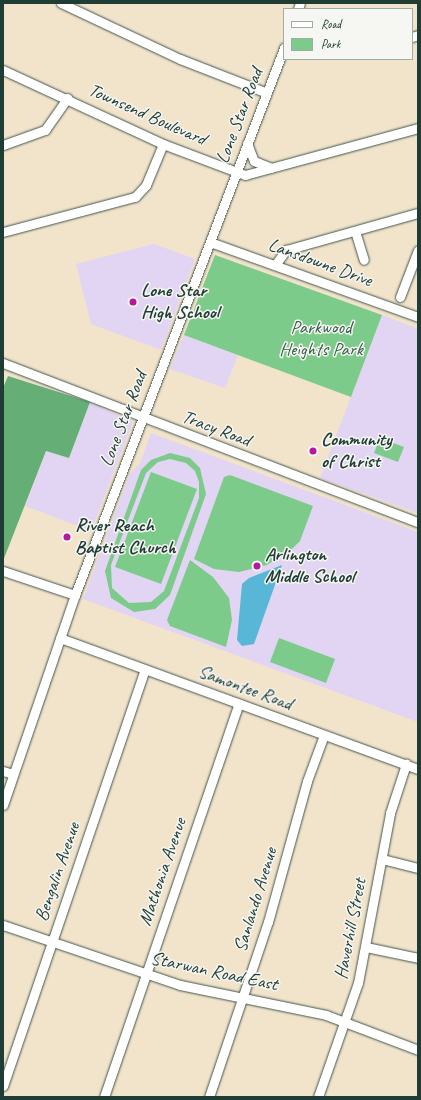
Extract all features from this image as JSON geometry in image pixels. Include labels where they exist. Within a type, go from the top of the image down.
[{"type":"street","points":[[61,3],[180,59],[267,93]]},
{"type":"street","name":"Lone Star Road","points":[[3,805],[75,595],[283,51]]},
{"type":"street","name":"Townsend Boulevard","points":[[3,70],[67,98],[163,144],[236,173],[254,175],[418,128]]},
{"type":"street","points":[[3,145],[45,130],[67,98]]},
{"type":"street","points":[[247,143],[254,161],[274,169]]},
{"type":"street","points":[[3,232],[135,197],[146,185],[163,144]]},
{"type":"street","points":[[275,265],[286,250],[418,213]]},
{"type":"street","points":[[355,231],[364,260]]},
{"type":"street","name":"Lansdowne Drive","points":[[210,242],[418,317]]},
{"type":"street","points":[[400,298],[418,250]]},
{"type":"street","name":"Tracy Road","points":[[3,364],[98,398],[143,419],[418,522]]},
{"type":"street","points":[[3,571],[75,595]]},
{"type":"street","name":"Samontee Road","points":[[60,638],[418,769]]},
{"type":"street","name":"Bengalin Avenue","points":[[3,1086],[145,670]]},
{"type":"street","name":"Mathonia Avenue","points":[[104,1097],[239,703]]},
{"type":"street","name":"Sanlando Avenue","points":[[209,1097],[243,998],[324,735]]},
{"type":"street","name":"Haverhill Street","points":[[318,1097],[344,1023],[366,947],[390,813],[406,764]]},
{"type":"street","points":[[3,771],[13,774]]},
{"type":"street","points":[[382,859],[418,868]]},
{"type":"street","name":"Starwan Road East","points":[[3,925],[145,975],[243,998],[302,1009],[418,1050]]},
{"type":"street","points":[[366,947],[418,958]]},
{"type":"shaded area","name":"Lone Star High School","points":[[154,244],[195,259],[161,350],[91,324],[76,264]]},
{"type":"shaded area","points":[[382,315],[418,329],[418,513],[320,478]]},
{"type":"shaded area","points":[[184,335],[238,355],[225,388],[170,369]]},
{"type":"shaded area","points":[[90,402],[133,422],[91,531],[25,506],[46,451],[69,458]]},
{"type":"shaded area","name":"Arlington Middle School","points":[[151,433],[418,532],[418,722],[83,599],[130,474],[140,463]]},
{"type":"green space","name":"Parkwood Heights Park","points":[[215,255],[382,315],[351,397],[184,335]]},
{"type":"green space","points":[[8,376],[90,402],[69,458],[46,451],[3,561],[3,388]]},
{"type":"green space","points":[[380,438],[404,447],[398,462],[374,453]]},
{"type":"green space","points":[[170,453],[190,458],[200,468],[206,494],[170,595],[155,609],[134,612],[111,598],[105,571],[141,470],[151,460]],"holes":[[[170,459],[186,463],[195,471],[199,482],[199,498],[164,591],[151,602],[129,603],[112,588],[111,565],[146,473],[158,462]]]},
{"type":"green space","points":[[151,472],[197,489],[161,584],[115,567]]},
{"type":"green space","points":[[230,475],[313,506],[300,541],[293,548],[267,565],[239,572],[214,569],[194,559],[224,477]]},
{"type":"green space","points":[[190,560],[213,577],[229,598],[232,620],[226,647],[170,626],[167,620]]},
{"type":"green space","points":[[279,638],[335,659],[326,683],[270,662]]},
{"type":"water","points":[[282,565],[254,644],[242,646],[237,640],[242,584],[249,578]]},
{"type":"place","name":"Lone Star High School","points":[[133,302]]},
{"type":"place","name":"Community of Christ","points":[[313,451]]},
{"type":"place","name":"River Reach Baptist Church","points":[[67,537]]},
{"type":"place","name":"Arlington Middle School","points":[[257,566]]}]
